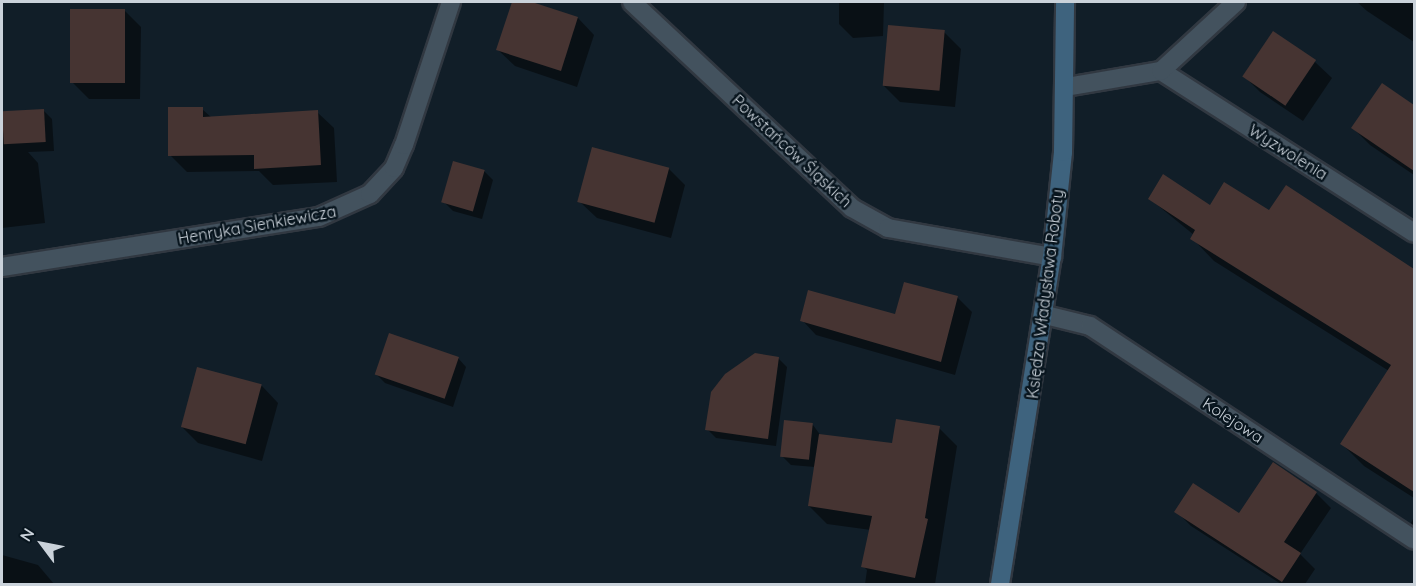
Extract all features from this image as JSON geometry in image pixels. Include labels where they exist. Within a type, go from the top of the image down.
[{"type":"main road","name":"Księdza Władysława Roboty","points":[[1000,585],[1045,315],[1052,257],[1066,87],[1065,2]]},
{"type":"street","name":"Henryka Sienkiewicza","points":[[2,267],[318,217],[370,194],[394,168],[404,146],[451,2]]},
{"type":"street","name":"Powstańców Śląskich","points":[[632,2],[852,208],[888,228],[1052,257]]},
{"type":"street","points":[[1066,87],[1161,71],[1236,2]]},
{"type":"street","name":"Wyzwolenia","points":[[1161,71],[1414,233]]},
{"type":"street","name":"Kolejowa","points":[[1045,315],[1090,326],[1414,540]]},
{"type":"building","points":[[512,2],[532,2],[578,17],[561,71],[496,50]]},
{"type":"building","points":[[70,9],[125,9],[125,83],[70,83]]},
{"type":"building","points":[[888,25],[945,30],[939,91],[883,86]]},
{"type":"building","points":[[1273,31],[1316,60],[1285,106],[1242,77]]},
{"type":"building","points":[[1382,83],[1414,105],[1414,171],[1351,128]]},
{"type":"building","points":[[168,107],[203,107],[203,117],[318,110],[321,165],[254,169],[254,155],[168,156]]},
{"type":"building","points":[[44,109],[46,142],[4,144],[2,111]]},
{"type":"building","points":[[592,147],[669,168],[655,223],[577,202]]},
{"type":"building","points":[[453,161],[485,170],[473,211],[441,202]]},
{"type":"building","points":[[1163,174],[1210,205],[1224,182],[1269,210],[1286,185],[1414,269],[1414,492],[1340,444],[1391,365],[1190,239],[1195,230],[1148,199]]},
{"type":"building","points":[[904,282],[958,296],[941,362],[800,321],[808,290],[895,314]]},
{"type":"building","points":[[389,333],[459,357],[445,399],[375,375]]},
{"type":"building","points":[[755,353],[779,357],[768,439],[705,430],[711,392],[725,374]]},
{"type":"building","points":[[197,367],[262,384],[246,444],[181,427]]},
{"type":"building","points":[[896,419],[940,426],[925,518],[928,519],[915,578],[861,567],[872,516],[808,506],[819,434],[892,443]]},
{"type":"building","points":[[784,420],[813,423],[809,460],[780,457]]},
{"type":"building","points":[[1273,462],[1317,492],[1284,542],[1301,553],[1282,582],[1174,512],[1193,483],[1239,513]]}]
